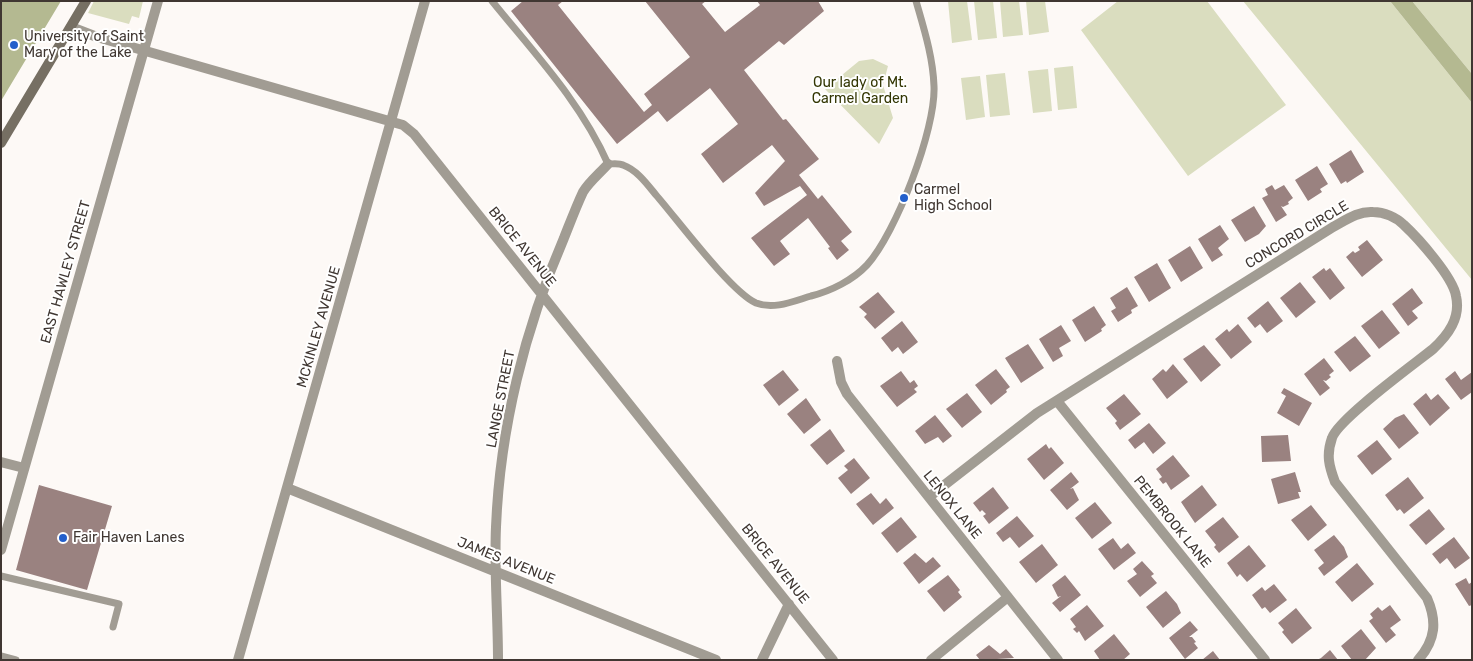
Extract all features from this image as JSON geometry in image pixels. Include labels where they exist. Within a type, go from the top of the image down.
[{"type":"main road","points":[[1,143],[86,1]]},
{"type":"street","name":"EAST HAWLEY STREET","points":[[1,550],[158,1]]},
{"type":"street","name":"MCKINLEY AVENUE","points":[[238,660],[425,1]]},
{"type":"street","name":"BRICE AVENUE","points":[[70,27],[391,120],[403,125],[414,134],[834,660]]},
{"type":"street","name":"LANGE STREET","points":[[498,660],[494,571],[496,525],[503,453],[518,373],[542,293],[584,191],[608,164]]},
{"type":"street","name":"CONCORD CIRCLE","points":[[929,497],[1037,413],[1354,215],[1372,212],[1384,213],[1399,221],[1448,279],[1457,297],[1455,320],[1446,337],[1433,350],[1345,420],[1332,438],[1328,466],[1336,482],[1430,604],[1434,629],[1433,638],[1428,650],[1418,660]]},
{"type":"street","name":"LENOX LANE","points":[[837,361],[841,382],[847,394],[1058,660]]},
{"type":"street","name":"PEMBROOK LANE","points":[[1057,401],[1265,660]]},
{"type":"street","points":[[1,462],[24,468]]},
{"type":"street","name":"JAMES AVENUE","points":[[287,488],[716,660]]},
{"type":"street","points":[[931,660],[1008,598]]},
{"type":"street","points":[[762,660],[789,604]]},
{"type":"lane","points":[[492,1],[573,100],[589,124],[608,164],[621,164],[642,178],[734,286],[755,302],[768,306],[780,305],[821,294],[839,285],[868,264],[882,243],[906,194],[931,114],[934,88],[927,36],[916,1]]},
{"type":"lane","points":[[1,576],[120,604],[113,627]]},
{"type":"lane","points":[[1,656],[16,660]]},
{"type":"green space","name":"University of Saint Mary of the Lake","points":[[1,1],[61,1],[1,101]]},
{"type":"green space","points":[[94,1],[143,1],[139,18],[132,16],[129,24],[88,13]]},
{"type":"green space","points":[[948,1],[967,1],[972,40],[952,43]]},
{"type":"green space","points":[[974,1],[993,1],[997,38],[978,40]]},
{"type":"green space","points":[[1000,1],[1019,1],[1023,35],[1003,37]]},
{"type":"green space","points":[[1026,1],[1045,1],[1049,32],[1029,35]]},
{"type":"green space","points":[[1118,1],[1207,1],[1286,105],[1188,176],[1081,30]]},
{"type":"green space","points":[[1243,1],[1390,1],[1472,103],[1472,280]]},
{"type":"green space","points":[[1390,1],[1412,1],[1472,74],[1472,103]]},
{"type":"green space","points":[[1412,1],[1472,1],[1472,74]]},
{"type":"green space","name":"Our lady of Mt. Carmel Garden","points":[[873,59],[888,66],[883,85],[893,118],[879,144],[825,89],[859,61]]},
{"type":"green space","points":[[1073,66],[1077,108],[1058,110],[1054,68]]},
{"type":"green space","points":[[1048,69],[1052,111],[1033,113],[1028,71]]},
{"type":"green space","points":[[1005,73],[1010,115],[990,117],[986,75]]},
{"type":"green space","points":[[980,76],[985,117],[966,120],[961,78]]},
{"type":"building","points":[[523,1],[563,1],[558,5],[644,112],[652,105],[644,94],[690,57],[645,1],[706,1],[702,4],[725,32],[760,5],[757,1],[818,1],[824,11],[784,45],[779,41],[744,70],[783,120],[786,119],[819,159],[799,175],[818,199],[822,195],[852,232],[841,241],[849,250],[837,260],[828,248],[830,247],[808,218],[780,241],[790,254],[774,266],[751,238],[807,195],[800,186],[764,206],[755,193],[785,161],[772,145],[723,183],[701,154],[738,124],[710,88],[667,122],[658,111],[617,144],[511,11]]},
{"type":"building","points":[[1351,150],[1364,172],[1347,183],[1346,181],[1341,184],[1329,164]]},
{"type":"building","points":[[1317,166],[1328,184],[1320,189],[1322,192],[1308,201],[1295,180]]},
{"type":"building","points":[[1272,185],[1275,190],[1284,185],[1293,198],[1288,202],[1289,204],[1281,206],[1287,215],[1276,222],[1262,198],[1268,195],[1265,189]]},
{"type":"building","points":[[1254,206],[1266,226],[1259,234],[1245,242],[1231,220]]},
{"type":"building","points":[[1220,225],[1229,239],[1218,248],[1223,255],[1212,262],[1198,239]]},
{"type":"building","points":[[1367,240],[1383,260],[1362,277],[1346,257],[1353,251],[1355,253],[1360,250],[1358,247]]},
{"type":"building","points":[[1190,246],[1203,268],[1181,282],[1168,260]]},
{"type":"building","points":[[1157,263],[1171,288],[1149,302],[1134,277]]},
{"type":"building","points":[[1324,268],[1326,271],[1330,268],[1345,288],[1330,300],[1312,277]]},
{"type":"building","points":[[1300,282],[1316,302],[1296,318],[1280,298]]},
{"type":"building","points":[[1127,287],[1138,306],[1131,310],[1132,313],[1118,322],[1111,311],[1116,308],[1110,298]]},
{"type":"building","points":[[1412,288],[1423,303],[1412,311],[1418,318],[1408,326],[1392,304]]},
{"type":"building","points":[[878,292],[895,312],[875,329],[864,317],[867,314],[859,307]]},
{"type":"building","points":[[1268,301],[1283,321],[1267,333],[1260,324],[1255,328],[1247,318]]},
{"type":"building","points":[[1094,306],[1106,325],[1101,329],[1102,331],[1085,342],[1072,320]]},
{"type":"building","points":[[1382,310],[1400,333],[1379,349],[1361,326]]},
{"type":"building","points":[[902,321],[918,342],[903,354],[898,347],[892,352],[881,338]]},
{"type":"building","points":[[1238,324],[1252,342],[1231,359],[1215,339],[1227,329],[1229,332]]},
{"type":"building","points":[[1061,325],[1071,341],[1059,348],[1063,356],[1053,362],[1039,339]]},
{"type":"building","points":[[1355,336],[1371,356],[1350,372],[1334,352]]},
{"type":"building","points":[[1028,344],[1044,368],[1021,383],[1005,358]]},
{"type":"building","points":[[1204,345],[1221,365],[1201,382],[1183,359]]},
{"type":"building","points":[[1324,358],[1334,371],[1329,375],[1331,377],[1326,381],[1323,380],[1330,388],[1320,396],[1304,374]]},
{"type":"building","points":[[1173,364],[1188,382],[1167,399],[1152,379],[1163,369],[1166,372]]},
{"type":"building","points":[[996,369],[1010,387],[1006,390],[1007,392],[991,405],[975,385]]},
{"type":"building","points":[[783,370],[799,390],[779,406],[763,385]]},
{"type":"building","points":[[901,371],[910,383],[914,380],[918,386],[914,389],[917,392],[897,407],[880,386]]},
{"type":"building","points":[[1455,371],[1461,380],[1472,372],[1472,392],[1461,400],[1445,379]]},
{"type":"building","points":[[1284,388],[1312,403],[1299,426],[1277,413],[1286,396],[1281,393]]},
{"type":"building","points":[[967,393],[982,412],[962,428],[946,409]]},
{"type":"building","points":[[1426,393],[1431,400],[1438,394],[1450,408],[1430,426],[1413,404]]},
{"type":"building","points":[[1124,394],[1141,414],[1120,430],[1115,423],[1117,421],[1106,408]]},
{"type":"building","points":[[806,398],[821,420],[804,434],[787,414]]},
{"type":"building","points":[[1404,414],[1419,433],[1399,449],[1383,429],[1395,418]]},
{"type":"building","points":[[935,415],[952,436],[943,443],[938,437],[925,444],[915,431]]},
{"type":"building","points":[[1149,423],[1166,443],[1153,454],[1144,442],[1135,449],[1128,440]]},
{"type":"building","points":[[830,429],[845,451],[827,465],[810,445]]},
{"type":"building","points":[[1288,435],[1291,461],[1262,462],[1261,436]]},
{"type":"building","points":[[1377,440],[1392,459],[1372,475],[1357,456]]},
{"type":"building","points":[[1046,444],[1049,449],[1051,447],[1064,463],[1044,480],[1027,459]]},
{"type":"building","points":[[1173,455],[1190,476],[1171,490],[1166,482],[1163,484],[1159,479],[1162,477],[1156,469]]},
{"type":"building","points":[[854,458],[870,478],[851,494],[838,478],[848,470],[844,466]]},
{"type":"building","points":[[1071,472],[1079,482],[1070,489],[1073,488],[1079,500],[1067,510],[1050,490]]},
{"type":"building","points":[[1295,472],[1301,492],[1298,492],[1300,498],[1278,504],[1271,479]]},
{"type":"building","points":[[1408,477],[1424,498],[1404,514],[1400,509],[1397,511],[1385,495]]},
{"type":"building","name":"Fair Haven Lanes","points":[[39,485],[112,506],[87,590],[16,570]]},
{"type":"building","points":[[1202,485],[1217,505],[1195,523],[1181,502]]},
{"type":"building","points":[[993,487],[1009,508],[989,524],[983,516],[986,514],[982,510],[980,512],[973,503]]},
{"type":"building","points":[[871,493],[880,504],[886,498],[894,508],[873,525],[856,504]]},
{"type":"building","points":[[1095,502],[1112,523],[1092,539],[1075,518]]},
{"type":"building","points":[[1311,505],[1327,525],[1308,541],[1291,520]]},
{"type":"building","points":[[1429,509],[1445,529],[1426,545],[1409,525]]},
{"type":"building","points":[[1017,516],[1034,536],[1019,548],[1010,537],[1003,542],[996,533]]},
{"type":"building","points":[[901,517],[917,537],[897,553],[881,533]]},
{"type":"building","points":[[1223,517],[1239,537],[1219,553],[1214,547],[1216,545],[1205,531]]},
{"type":"building","points":[[1334,535],[1344,547],[1348,557],[1324,576],[1318,568],[1324,563],[1314,550]]},
{"type":"building","points":[[1454,537],[1470,558],[1455,569],[1447,558],[1440,564],[1432,554]]},
{"type":"building","points":[[1113,538],[1121,549],[1128,543],[1136,553],[1114,570],[1098,549]]},
{"type":"building","points":[[1042,544],[1058,565],[1036,583],[1019,562]]},
{"type":"building","points":[[1249,545],[1266,566],[1247,582],[1240,574],[1237,577],[1227,563]]},
{"type":"building","points":[[915,553],[926,563],[933,557],[941,566],[919,584],[903,563]]},
{"type":"building","points":[[1142,561],[1154,574],[1151,576],[1157,583],[1140,597],[1127,581],[1137,574],[1133,569]]},
{"type":"building","points":[[1357,563],[1374,584],[1352,602],[1335,582]]},
{"type":"building","points":[[948,575],[960,590],[958,592],[962,597],[944,612],[927,591]]},
{"type":"building","points":[[1065,575],[1081,595],[1060,612],[1052,603],[1061,596],[1058,597],[1052,585]]},
{"type":"building","points":[[1466,578],[1469,584],[1472,582],[1472,605],[1469,606],[1455,584]]},
{"type":"building","points":[[1274,584],[1287,600],[1270,613],[1265,607],[1262,609],[1252,595],[1262,587],[1265,591]]},
{"type":"building","points":[[1166,591],[1177,604],[1181,613],[1163,628],[1146,607]]},
{"type":"building","points":[[1087,605],[1104,626],[1085,641],[1079,631],[1077,633],[1073,629],[1076,627],[1070,619]]},
{"type":"building","points":[[1390,605],[1401,620],[1390,628],[1396,635],[1386,643],[1369,621],[1373,618],[1370,614],[1378,607],[1382,611]]},
{"type":"building","points":[[1296,608],[1312,628],[1292,644],[1282,632],[1284,630],[1278,623]]},
{"type":"building","points":[[1190,621],[1198,630],[1189,637],[1192,637],[1198,648],[1185,659],[1169,638]]},
{"type":"building","points":[[1361,629],[1376,648],[1365,660],[1352,660],[1341,646]]},
{"type":"building","points":[[1114,634],[1130,654],[1123,660],[1100,660],[1094,651]]},
{"type":"building","points":[[989,645],[1000,654],[1006,649],[1014,658],[980,660],[976,655]]},
{"type":"building","points":[[1330,650],[1338,660],[1317,660],[1321,658]]},
{"type":"building","points":[[1213,651],[1220,660],[1202,660]]},
{"type":"place","name":"University of Saint Mary of the Lake","points":[[14,45]]},
{"type":"place","name":"Carmel High School","points":[[904,198]]},
{"type":"place","name":"Fair Haven Lanes","points":[[63,538]]}]
